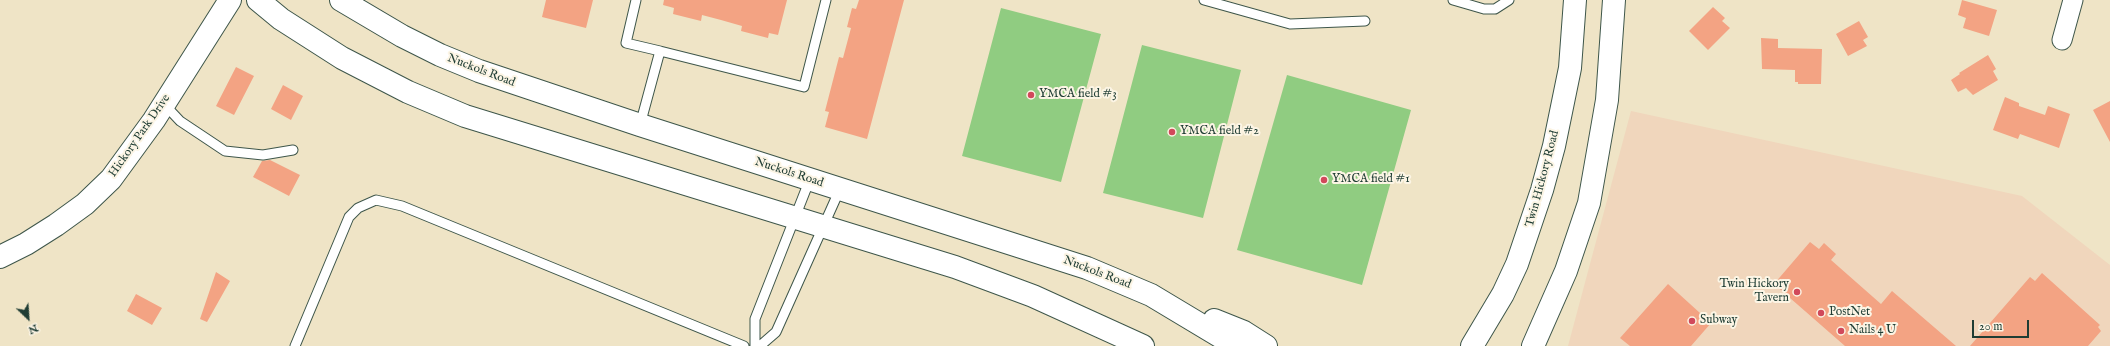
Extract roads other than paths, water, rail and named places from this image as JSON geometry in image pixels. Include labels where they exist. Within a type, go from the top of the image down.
[{"type":"main road","name":"Hickory Park Drive","points":[[0,257],[26,244],[85,204],[111,178],[132,152],[230,0]]},
{"type":"main road","points":[[258,0],[281,19],[342,58],[408,92],[465,116],[796,216],[954,267],[1033,296],[1143,346]]},
{"type":"main road","name":"Nuckols Road","points":[[341,0],[402,36],[440,55],[547,95],[640,126],[1048,254],[1106,275],[1151,295],[1236,346]]},
{"type":"main road","name":"Twin Hickory Road","points":[[1472,346],[1503,294],[1531,228],[1554,146],[1570,68],[1575,0]]},
{"type":"main road","points":[[1533,346],[1566,271],[1589,203],[1607,100],[1614,0]]},
{"type":"main road","points":[[1458,346],[1468,338],[1503,294]]},
{"type":"main road","points":[[1151,295],[1244,332],[1266,346]]},
{"type":"street","points":[[2062,40],[2073,0]]},
{"type":"lane","points":[[636,0],[626,43],[804,87],[826,0]]},
{"type":"lane","points":[[1204,0],[1290,24],[1365,21]]},
{"type":"lane","points":[[1452,0],[1484,9],[1495,9],[1509,0]]},
{"type":"lane","points":[[640,126],[660,51]]},
{"type":"lane","points":[[164,103],[180,121],[225,151],[263,155],[293,150]]},
{"type":"lane","points":[[755,346],[755,319],[810,179]]},
{"type":"lane","points":[[760,346],[776,332],[840,189]]},
{"type":"lane","points":[[295,346],[349,217],[358,208],[376,200],[402,206],[744,346]]},
{"type":"place","name":"YMCA field #3","points":[[1031,95]]},
{"type":"place","name":"YMCA field #2","points":[[1172,132]]},
{"type":"place","name":"YMCA field #1","points":[[1324,180]]},
{"type":"place","name":"Twin Hickory Tavern","points":[[1797,292]]},
{"type":"place","name":"PostNet","points":[[1821,313]]},
{"type":"place","name":"Subway","points":[[1692,321]]},
{"type":"place","name":"Nails 4 U","points":[[1841,331]]}]
